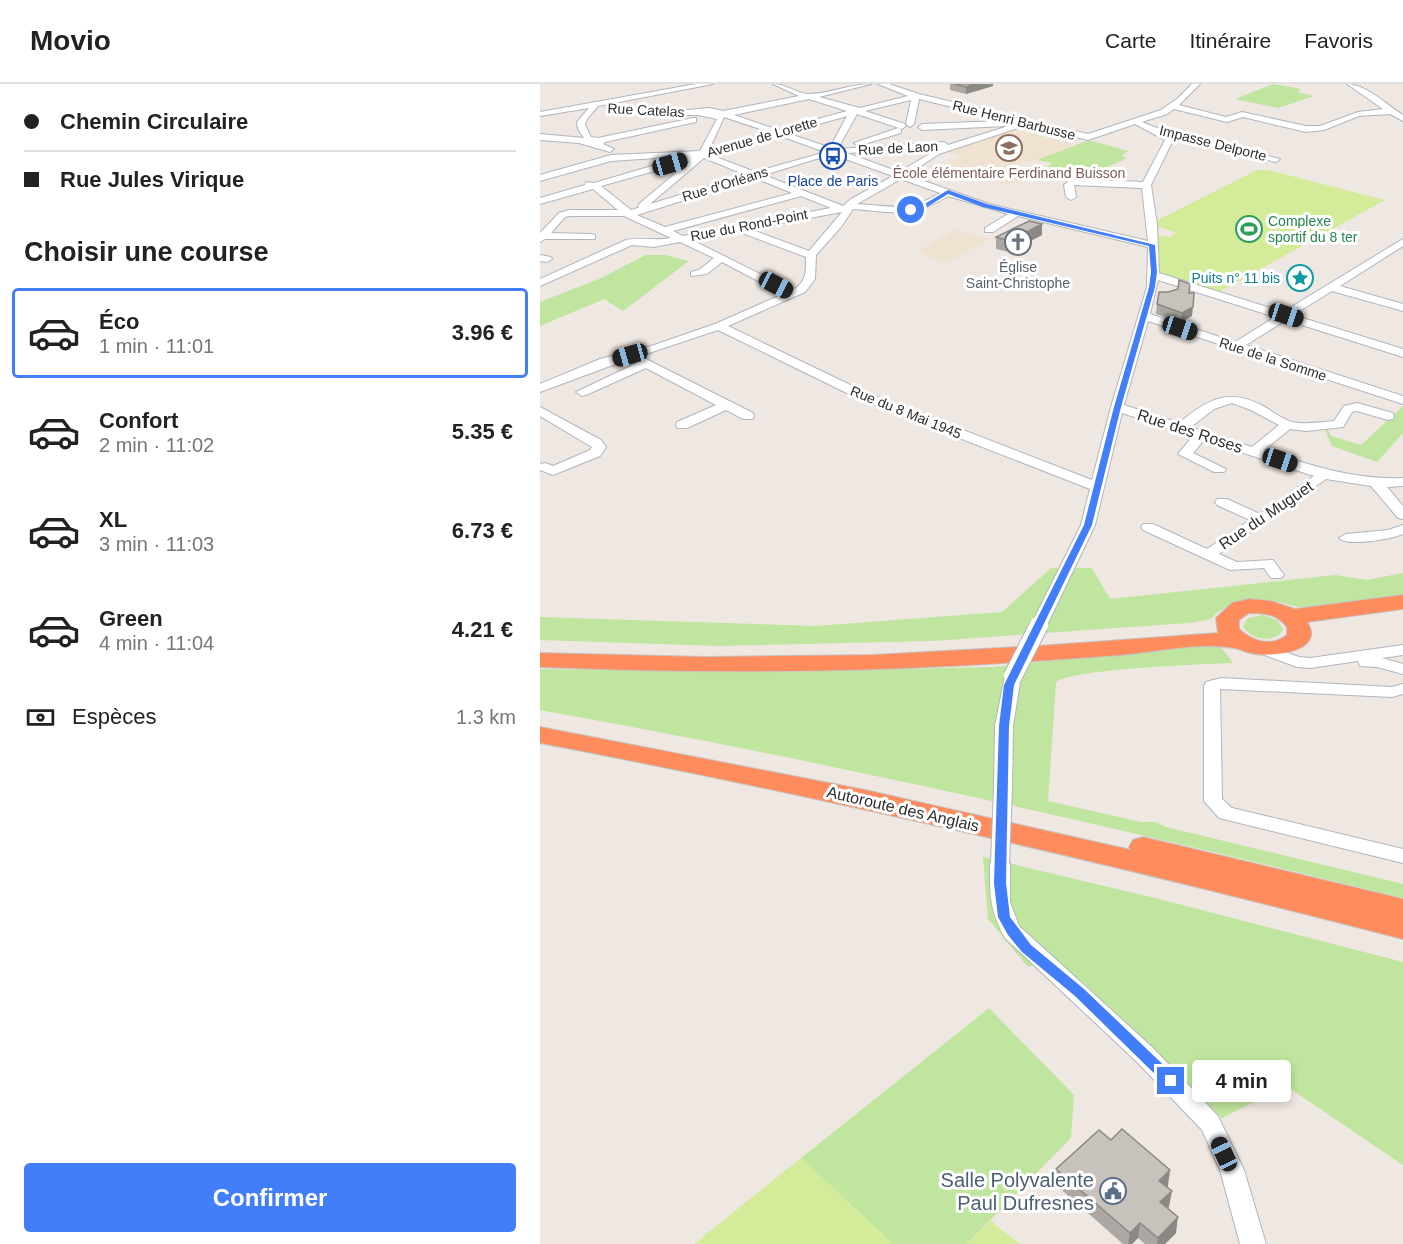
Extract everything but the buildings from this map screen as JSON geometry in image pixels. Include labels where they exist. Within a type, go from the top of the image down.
[{"type":"highway","points":[[540,649],[704,654],[847,653],[1232,633],[1263,649],[1286,646],[1295,630],[1338,612],[1403,602]]},
{"type":"highway","points":[[1232,633],[1227,618],[1232,612],[1250,606],[1272,607],[1295,630]]},
{"type":"highway","points":[[1295,630],[1403,612]]},
{"type":"highway","points":[[540,660],[705,664],[845,663],[982,658],[1204,640],[1232,633]]},
{"type":"highway","name":"Autoroute des Anglais","points":[[540,721],[813,773],[1091,834],[1403,910]]},
{"type":"highway","name":"Autoroute des Anglais","points":[[540,735],[811,789],[1042,840],[1403,928]]},
{"type":"street","points":[[657,84],[681,97]]},
{"type":"street","points":[[540,114],[709,84]]},
{"type":"street","points":[[777,84],[911,127],[956,145]]},
{"type":"street","points":[[540,137],[592,141],[712,113],[854,84]]},
{"type":"street","name":"Rue Henri Barbusse","points":[[882,84],[916,96],[1088,137],[1136,122],[1174,106]]},
{"type":"street","points":[[1351,84],[1403,119]]},
{"type":"street","points":[[806,95],[866,86]]},
{"type":"street","points":[[834,151],[856,111],[866,86]]},
{"type":"street","points":[[1180,86],[1193,86]]},
{"type":"street","points":[[1193,86],[1174,106],[1227,120],[1242,114],[1306,129],[1321,128],[1358,114],[1403,108]]},
{"type":"street","points":[[911,127],[916,96]]},
{"type":"street","name":"Avenue de Lorette","points":[[540,201],[916,96]]},
{"type":"street","points":[[544,233],[562,215],[570,213],[632,212],[702,154],[721,118],[691,103]]},
{"type":"street","points":[[593,106],[580,124],[581,131],[592,141],[621,157]]},
{"type":"street","name":"Rue Catelas","points":[[593,106],[656,112],[712,113]]},
{"type":"street","points":[[956,113],[970,109]]},
{"type":"street","points":[[712,113],[731,115],[986,206],[1152,245]]},
{"type":"street","name":"Rue d'Orléans","points":[[632,212],[946,116]]},
{"type":"street","points":[[1136,122],[1166,135],[1169,140],[1146,185],[1151,222],[1153,275],[1088,525],[1012,676],[1004,726],[1000,902],[1004,917],[1012,932],[1027,948],[1144,1054],[1210,1123],[1232,1170],[1253,1244]]},
{"type":"street","points":[[911,127],[1025,123]]},
{"type":"street","points":[[540,388],[582,370],[719,326],[792,294],[808,284],[811,255],[838,225],[845,207],[901,176],[936,152],[1025,123]]},
{"type":"street","name":"Impasse Delporte","points":[[1150,129],[1162,129],[1276,159]]},
{"type":"street","name":"Rue de Laon","points":[[834,151],[956,145]]},
{"type":"street","points":[[540,178],[621,157],[675,153],[702,154],[801,193],[845,207],[911,210],[925,206],[948,192]]},
{"type":"street","points":[[564,171],[595,186],[663,231],[722,257],[792,294]]},
{"type":"street","points":[[1071,197],[1069,185],[1071,182],[1146,185]]},
{"type":"street","points":[[663,231],[712,216],[761,206],[801,193]]},
{"type":"street","name":"Rue du Rond-Point","points":[[540,283],[630,242],[659,243],[845,207]]},
{"type":"street","points":[[989,230],[1017,213]]},
{"type":"street","points":[[737,228],[811,255]]},
{"type":"street","points":[[544,233],[591,237]]},
{"type":"street","points":[[1236,346],[1403,243]]},
{"type":"street","points":[[695,274],[703,272],[722,257]]},
{"type":"street","points":[[1153,275],[1403,353]]},
{"type":"street","points":[[1331,287],[1403,308]]},
{"type":"street","name":"Rue de la Somme","points":[[1144,316],[1403,400]]},
{"type":"street","name":"Rue du 8 Mai 1945","points":[[719,326],[861,395],[1097,487]]},
{"type":"street","points":[[630,355],[748,416]]},
{"type":"street","points":[[582,392],[646,364]]},
{"type":"street","points":[[1180,429],[1204,407],[1233,399],[1244,400],[1287,425],[1330,427],[1338,424],[1347,409],[1357,407],[1388,416]]},
{"type":"street","points":[[682,426],[726,405]]},
{"type":"street","name":"Rue des Roses","points":[[1117,407],[1323,474],[1376,483],[1403,482]]},
{"type":"street","points":[[540,411],[596,443],[599,447],[595,453],[553,471],[545,467]]},
{"type":"street","points":[[1254,452],[1287,425]]},
{"type":"street","points":[[1201,435],[1185,454],[1220,469]]},
{"type":"street","name":"Rue du Muguet","points":[[1208,555],[1317,481],[1323,474]]},
{"type":"street","points":[[1376,483],[1403,515]]},
{"type":"street","points":[[1222,502],[1260,519]]},
{"type":"street","points":[[1148,527],[1235,567],[1268,562],[1276,575]]},
{"type":"street","points":[[1346,538],[1390,534],[1403,529]]},
{"type":"street","points":[[1295,630],[1304,653],[1313,657],[1378,662],[1403,669]]},
{"type":"street","points":[[1263,649],[1304,663],[1326,663],[1403,650]]},
{"type":"street","points":[[1403,690],[1392,692],[1221,683],[1212,686],[1213,801],[1217,807],[1226,813],[1403,856]]},
{"type":"shaded area","name":"École élémentaire Ferdinand Buisson","points":[[1014,128],[1073,145],[1037,160],[1010,166],[1035,172],[1011,185],[932,168],[963,157],[944,151]]},
{"type":"shaded area","points":[[955,230],[991,239],[945,263],[917,251]]},
{"type":"green space","points":[[1273,84],[1301,89],[1297,92],[1314,96],[1278,108],[1235,99]]},
{"type":"green space","points":[[1089,140],[1128,151],[1121,156],[1127,158],[1095,173],[1047,167],[1052,163],[1037,160]]},
{"type":"green space","name":"Complexe sportif du 8 ter","points":[[1257,170],[1268,170],[1385,200],[1219,292],[1159,273],[1156,235],[1169,237],[1176,232],[1158,227],[1156,221]]},
{"type":"green space","points":[[646,255],[665,255],[689,261],[623,311],[604,299],[540,326],[540,302],[599,279]]},
{"type":"green space","points":[[1403,406],[1403,433],[1377,462],[1332,446],[1325,430],[1328,430],[1331,436],[1361,445]]},
{"type":"green space","points":[[1051,568],[1092,568],[1110,599],[1335,575],[1367,580],[1403,573],[1403,594],[1321,607],[1299,607],[1271,600],[1247,599],[1219,611],[1211,619],[1189,623],[932,641],[720,646],[540,640],[540,617],[815,626],[1002,612]]},
{"type":"green space","points":[[1263,615],[1277,620],[1283,630],[1268,639],[1256,637],[1246,631],[1243,626],[1248,618]]},
{"type":"green space","points":[[1196,646],[1221,647],[1233,663],[1112,671],[1067,677],[1056,682],[1048,801],[1141,822],[1155,822],[1166,827],[1403,884],[1403,898],[973,797],[757,751],[540,710],[540,669],[774,672],[993,667]]},
{"type":"green space","points":[[983,857],[1159,899],[1403,962],[1403,1165],[1286,1086],[1222,1118],[1086,985],[1052,958],[1028,967],[988,919]]},
{"type":"green space","points":[[989,1008],[1074,1095],[1071,1138],[967,1244],[893,1244],[801,1158]]},
{"type":"green space","points":[[801,1158],[893,1244],[694,1244],[796,1162]]},
{"type":"green space","points":[[991,1221],[1020,1244],[967,1244]]},
{"type":"place","name":"École élémentaire Ferdinand Buisson","points":[[1009,148]]},
{"type":"place","name":"Place de Paris","points":[[833,156]]},
{"type":"place","name":"Complexe sportif du 8 ter","points":[[1249,229]]},
{"type":"place","name":"Église Saint-Christophe","points":[[1018,242]]},
{"type":"place","name":"Puits n° 11 bis","points":[[1300,278]]},
{"type":"place","name":"Salle Polyvalente Paul Dufresnes","points":[[1113,1191]]},
{"type":"route","points":[[911,210],[925,206],[948,192],[986,206],[1152,245],[1154,272],[1152,287],[1117,407],[1088,525],[1009,685],[1004,726],[1000,902],[1004,917],[1012,932],[1027,948],[1079,993],[1171,1081]]}]
